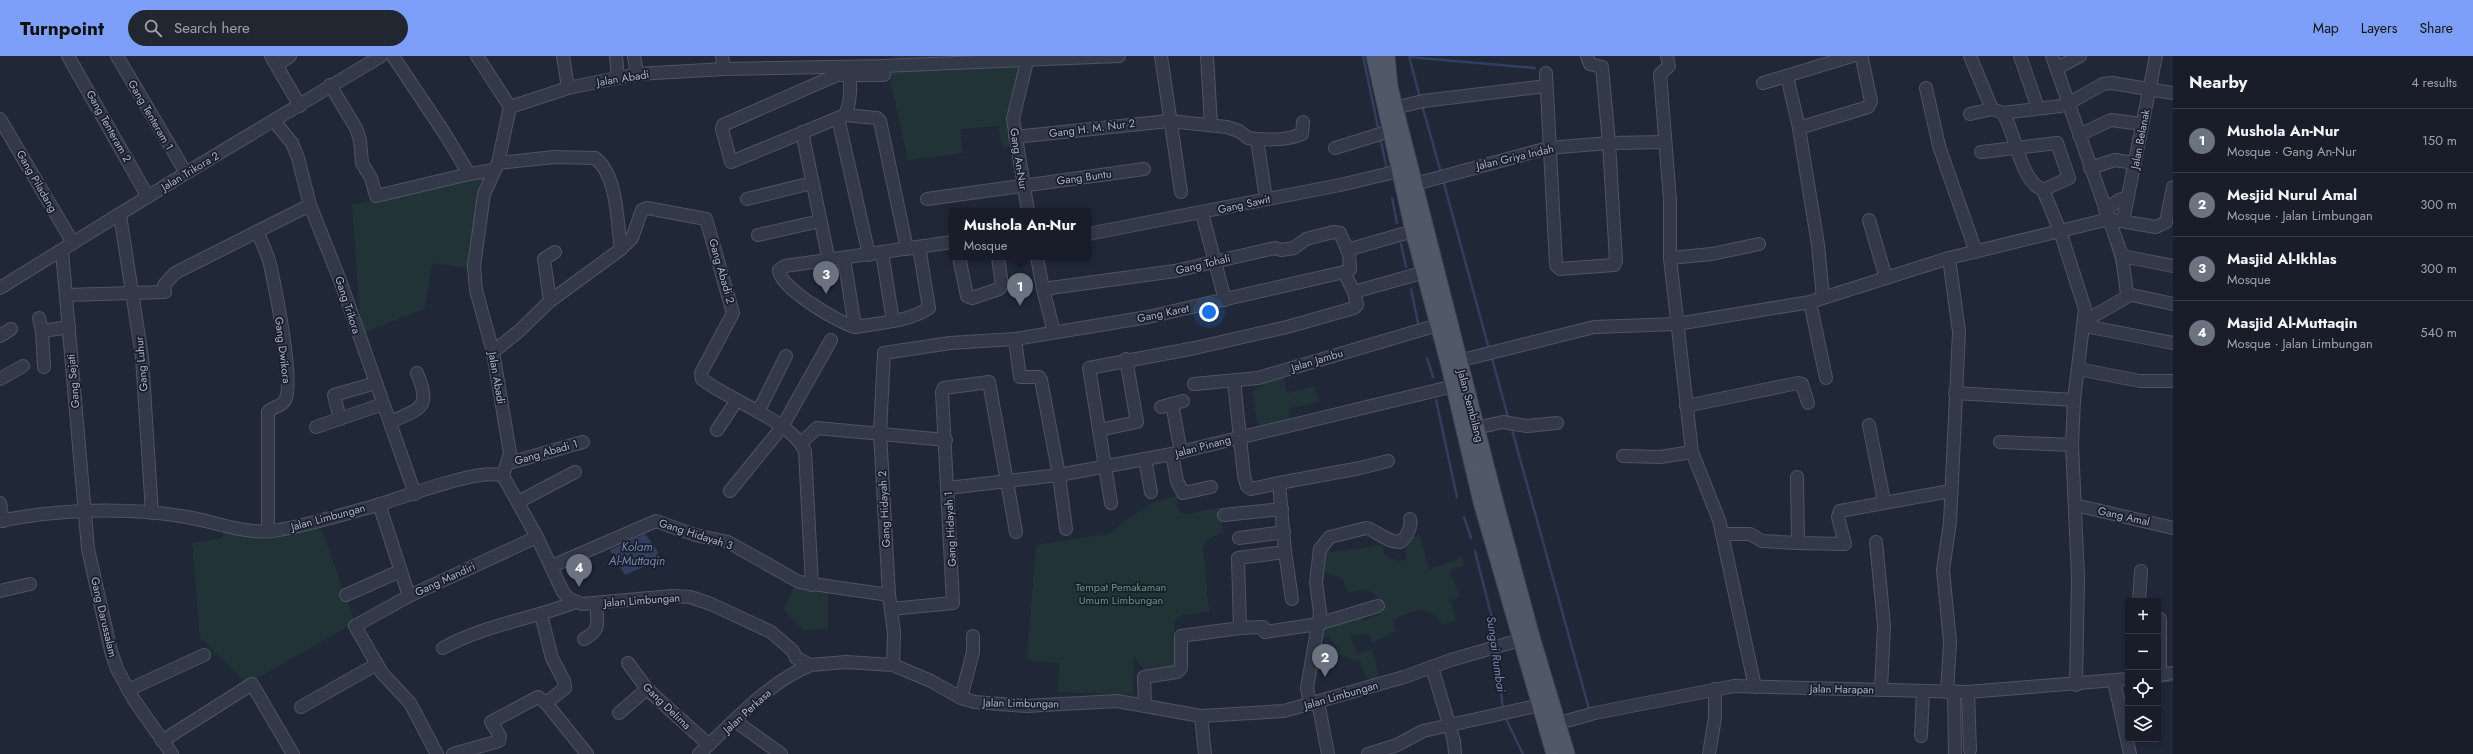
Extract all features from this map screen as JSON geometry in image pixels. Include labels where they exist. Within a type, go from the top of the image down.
[{"type":"main road","name":"Jalan Sembilang","points":[[1374,56],[1413,231],[1454,386],[1481,502],[1554,754]]},
{"type":"main road","name":"Jalan Sembilang","points":[[1387,56],[1390,88],[1458,361],[1532,637],[1559,723],[1567,754]]},
{"type":"street","name":"Gang Tenteram 2","points":[[68,56],[148,197]]},
{"type":"street","name":"Gang Tenteram 1","points":[[117,56],[186,173]]},
{"type":"street","points":[[290,56],[274,61],[300,106]]},
{"type":"street","name":"Jalan Trikora 2","points":[[0,288],[186,173],[300,106],[330,85],[381,56]]},
{"type":"street","points":[[393,56],[446,134],[469,174]]},
{"type":"street","points":[[477,56],[510,107]]},
{"type":"street","points":[[563,56],[568,88]]},
{"type":"street","points":[[616,56],[618,78]]},
{"type":"street","points":[[634,56],[637,74]]},
{"type":"street","points":[[722,56],[724,69]]},
{"type":"street","name":"Jalan Abadi","points":[[503,476],[509,463],[510,453],[493,352],[476,290],[474,266],[484,194],[497,167],[510,107],[568,88],[637,74],[724,69],[848,70],[995,58],[1027,61],[1119,56]]},
{"type":"street","points":[[1161,56],[1169,121],[1181,192]]},
{"type":"street","points":[[1207,56],[1211,125]]},
{"type":"street","points":[[1546,73],[1548,148],[1556,266],[1560,269],[1614,265],[1616,261],[1609,143],[1602,67],[1590,64],[1587,56]]},
{"type":"street","points":[[1667,56],[1669,66],[1660,74],[1670,200],[1670,258],[1692,452],[1719,520],[1755,687]]},
{"type":"street","points":[[1763,83],[1852,56]]},
{"type":"street","points":[[1799,128],[1868,107],[1871,101],[1862,59],[1859,56]]},
{"type":"street","points":[[1970,56],[1998,111],[2011,127],[2028,178],[2036,187],[2043,190],[2060,231],[2085,309],[2085,324],[2074,400],[2072,445],[2075,504],[2074,531],[2078,577],[2076,685]]},
{"type":"street","points":[[2020,56],[2038,108]]},
{"type":"street","points":[[2052,56],[2057,68],[2065,105],[2079,135],[2122,256],[2127,294],[2125,298],[2085,324]]},
{"type":"street","points":[[2057,68],[2080,56]]},
{"type":"street","name":"Jalan Belanak","points":[[2123,221],[2156,56]]},
{"type":"street","name":"Gang An-Nur","points":[[1027,61],[1013,119],[1027,208]]},
{"type":"street","points":[[869,255],[842,117],[849,103],[848,70],[723,125],[722,129],[731,162],[842,117],[874,117],[880,122],[907,249]]},
{"type":"street","points":[[1787,76],[1799,128],[1818,245],[1824,298]]},
{"type":"street","points":[[1970,114],[2065,105],[2103,84],[2112,83],[2173,93]]},
{"type":"street","points":[[330,85],[356,128],[360,140],[362,163],[371,178],[376,196],[497,167],[554,157],[595,158],[604,167],[614,196],[621,249]]},
{"type":"street","points":[[1395,108],[1419,102],[1546,86]]},
{"type":"street","points":[[1926,88],[1938,146],[1976,252]]},
{"type":"street","name":"Gang Piladang","points":[[0,119],[73,243]]},
{"type":"street","points":[[2079,135],[2112,120],[2142,124]]},
{"type":"street","name":"Gang Trikora","points":[[274,121],[292,143],[310,205],[342,283],[415,494]]},
{"type":"street","name":"Gang H. M. Nur 2","points":[[1015,137],[1169,121],[1227,127],[1239,131],[1248,138],[1257,139]]},
{"type":"street","points":[[1266,199],[1257,139],[1276,140],[1294,138],[1302,134],[1303,122]]},
{"type":"street","points":[[1335,148],[1390,131]]},
{"type":"street","points":[[802,132],[829,260]]},
{"type":"street","name":"Jalan Griya Indah","points":[[1415,184],[1548,148],[1609,143],[1665,142]]},
{"type":"street","points":[[1981,152],[2057,143],[2069,178],[2043,190]]},
{"type":"street","points":[[2090,168],[2116,160],[2135,164]]},
{"type":"street","name":"Gang Buntu","points":[[927,199],[1144,169]]},
{"type":"street","name":"Gang Sawit","points":[[1091,233],[1202,213],[1340,185],[1399,171]]},
{"type":"street","points":[[747,199],[812,183]]},
{"type":"street","points":[[2107,214],[2123,221],[2156,227],[2170,223],[2173,187]]},
{"type":"street","points":[[1458,361],[1594,326],[1677,324],[1810,302],[1949,258],[2060,231],[2107,214],[2119,200],[2128,197]]},
{"type":"street","points":[[66,295],[165,292],[164,285],[175,273],[258,233],[310,205]]},
{"type":"street","name":"Gang Abadi 2","points":[[493,352],[520,331],[550,301],[621,249],[632,238],[642,210],[647,208],[706,219],[733,313],[701,373],[706,382],[782,427],[801,443]]},
{"type":"street","points":[[1202,213],[1225,300]]},
{"type":"street","name":"Gang Luhur","points":[[120,215],[142,357],[152,513]]},
{"type":"street","points":[[1869,220],[1886,278]]},
{"type":"street","points":[[758,235],[820,221]]},
{"type":"street","points":[[1347,250],[1413,231]]},
{"type":"street","name":"Gang Tohali","points":[[1043,290],[1138,277],[1275,248],[1282,250],[1294,248],[1306,239],[1333,232],[1340,234],[1347,250],[1350,269],[1344,272]]},
{"type":"street","name":"Gang Dwikora","points":[[258,233],[269,263],[288,380],[286,400],[283,404],[272,407],[268,412],[268,531]]},
{"type":"street","points":[[919,247],[929,308],[918,314],[893,321],[855,327],[847,325],[813,305],[784,282],[779,274],[779,270],[785,266],[949,242]]},
{"type":"street","points":[[1670,258],[1712,254],[1759,244]]},
{"type":"street","name":"Gang Sejati","points":[[62,251],[83,512]]},
{"type":"street","points":[[550,301],[544,259],[555,252]]},
{"type":"street","points":[[882,253],[893,321]]},
{"type":"street","points":[[2122,256],[2173,266]]},
{"type":"street","points":[[844,258],[855,327]]},
{"type":"street","points":[[1949,258],[1959,332],[1950,491],[1950,522],[1943,570],[1950,642],[1951,692],[1955,754]]},
{"type":"street","points":[[960,260],[967,296],[972,298],[999,289],[1002,285],[998,260]]},
{"type":"street","points":[[1038,260],[1043,290],[1054,332]]},
{"type":"street","points":[[1111,503],[1089,368],[1126,359],[1195,348],[1287,327],[1354,308],[1357,304],[1354,292],[1344,272]]},
{"type":"street","name":"Gang Karet","points":[[884,352],[950,343],[1015,339],[1148,317],[1344,272]]},
{"type":"street","points":[[1354,292],[1425,272]]},
{"type":"street","points":[[2127,294],[2173,304]]},
{"type":"street","points":[[1810,302],[1826,378]]},
{"type":"street","points":[[39,318],[42,331],[44,367]]},
{"type":"street","points":[[2085,324],[2173,343]]},
{"type":"street","name":"Jalan Jambu","points":[[1194,384],[1258,378],[1438,325]]},
{"type":"street","points":[[42,331],[68,327]]},
{"type":"street","points":[[0,336],[11,329]]},
{"type":"street","points":[[1015,339],[1020,377],[1039,377],[1042,380],[1059,475],[1066,529]]},
{"type":"street","points":[[730,491],[782,427],[831,340]]},
{"type":"street","name":"Gang Hidayah 2","points":[[884,352],[880,432],[889,595],[894,633],[893,664]]},
{"type":"street","points":[[758,412],[786,356]]},
{"type":"street","points":[[1098,430],[1137,422],[1126,359]]},
{"type":"street","points":[[0,379],[22,366]]},
{"type":"street","points":[[2078,369],[2140,382],[2173,381]]},
{"type":"street","points":[[390,422],[413,412],[421,405],[425,397],[416,373]]},
{"type":"street","points":[[1234,381],[1247,486],[1251,489],[1258,489],[1279,483],[1308,479],[1388,461]]},
{"type":"street","name":"Gang Hidayah 1","points":[[891,608],[953,603],[946,440],[942,392],[949,386],[989,382],[1007,481]]},
{"type":"street","points":[[340,419],[334,395],[376,383]]},
{"type":"street","points":[[1686,406],[1798,383],[1802,384],[1806,392],[1808,403]]},
{"type":"street","name":"Jalan Pinang","points":[[948,488],[1059,475],[1177,453],[1240,436],[1454,386]]},
{"type":"street","points":[[1955,393],[2074,400]]},
{"type":"street","points":[[717,430],[737,400]]},
{"type":"street","points":[[316,427],[383,404]]},
{"type":"street","points":[[1172,404],[1177,453],[1177,481],[1183,493],[1211,487]]},
{"type":"street","points":[[1476,428],[1503,422],[1527,426],[1557,423]]},
{"type":"street","points":[[1868,425],[1884,502]]},
{"type":"street","points":[[812,584],[805,451],[801,443],[817,428],[880,432],[946,440]]},
{"type":"street","name":"Gang Abadi 1","points":[[509,463],[583,442]]},
{"type":"street","points":[[2000,442],[2072,445]]},
{"type":"street","points":[[1623,456],[1660,457],[1692,452]]},
{"type":"street","points":[[1145,459],[1150,492]]},
{"type":"street","points":[[518,502],[575,472]]},
{"type":"street","name":"Jalan Limbungan","points":[[2,521],[83,512],[152,513],[186,517],[244,530],[268,531],[379,504],[483,474],[496,473],[503,476]]},
{"type":"street","points":[[503,476],[537,536],[566,596],[576,602]]},
{"type":"street","points":[[1797,477],[1798,543]]},
{"type":"street","points":[[1007,481],[1016,532]]},
{"type":"street","points":[[1279,483],[1285,552],[1292,599]]},
{"type":"street","points":[[1722,534],[1750,534],[1762,541],[1843,546],[1845,540],[1837,514],[1840,511],[1950,491]]},
{"type":"street","points":[[0,503],[2,521]]},
{"type":"street","points":[[379,504],[409,596]]},
{"type":"street","name":"Gang Amal","points":[[2075,504],[2173,528]]},
{"type":"street","points":[[1224,515],[1282,509]]},
{"type":"street","name":"Gang Darussalam","points":[[83,512],[88,549],[111,651],[128,690],[172,754]]},
{"type":"street","points":[[1328,754],[1314,703],[1307,688],[1320,606],[1316,582],[1318,556],[1322,545],[1330,537],[1366,528],[1370,528],[1382,537],[1400,542],[1407,535],[1411,523],[1410,519]]},
{"type":"street","name":"Gang Hidayah 3","points":[[552,566],[656,521],[695,535],[728,542],[799,582],[889,595]]},
{"type":"street","points":[[1239,538],[1284,532]]},
{"type":"street","name":"Gang Mandiri","points":[[377,664],[355,626],[409,596],[537,536]]},
{"type":"street","points":[[1876,542],[1884,625],[1882,690]]},
{"type":"street","points":[[1240,628],[1238,558],[1285,552]]},
{"type":"street","points":[[346,596],[400,571]]},
{"type":"street","points":[[2138,598],[2141,571]]},
{"type":"street","points":[[0,591],[30,584]]},
{"type":"street","name":"Jalan Limbungan","points":[[576,602],[596,603],[672,596],[690,597],[711,604],[771,632],[793,651],[796,658],[811,665],[846,662],[893,664],[925,678],[961,698],[975,702],[1002,705],[1117,701],[1201,716],[1265,713],[1314,703],[1520,640]]},
{"type":"street","points":[[443,648],[467,635],[541,615],[576,602]]},
{"type":"street","points":[[584,639],[595,633],[597,629],[596,603]]},
{"type":"street","points":[[1145,706],[1144,677],[1177,672],[1181,668],[1181,636],[1240,628],[1263,627],[1265,632],[1318,624],[1378,606]]},
{"type":"street","points":[[453,754],[499,741],[500,736],[491,722],[542,700],[565,688],[564,681],[552,658],[541,615]]},
{"type":"street","points":[[2159,670],[2160,634]]},
{"type":"street","points":[[961,698],[973,652],[973,636]]},
{"type":"street","points":[[128,690],[204,655]]},
{"type":"street","points":[[796,658],[797,670]]},
{"type":"street","name":"Gang Delima","points":[[628,663],[647,689],[708,745]]},
{"type":"street","points":[[301,706],[377,664],[382,673],[410,703],[436,754]]},
{"type":"street","name":"Jalan Perkasa","points":[[699,754],[775,686],[797,670],[811,665]]},
{"type":"street","points":[[1432,667],[1449,726],[1455,754]]},
{"type":"street","points":[[2161,675],[2173,673]]},
{"type":"street","name":"Jalan Harapan","points":[[1559,723],[1595,713],[1715,689],[1755,687],[1968,692],[2076,685],[2115,685],[2125,680]]},
{"type":"street","points":[[162,741],[252,684],[293,754]]},
{"type":"street","points":[[2115,685],[2130,754]]},
{"type":"street","points":[[620,713],[647,689]]},
{"type":"street","points":[[1708,754],[1715,718],[1715,689]]},
{"type":"street","points":[[1921,736],[1922,691]]},
{"type":"street","points":[[1968,692],[1970,750]]},
{"type":"street","points":[[542,700],[587,754]]},
{"type":"street","points":[[1368,754],[1397,745],[1424,731],[1540,705]]},
{"type":"street","points":[[1201,716],[1205,754]]},
{"type":"street","points":[[735,721],[781,754]]},
{"type":"green space","points":[[889,56],[938,56],[938,60],[898,61]]},
{"type":"green space","points":[[1022,65],[1013,146],[1002,148],[999,126],[960,129],[963,153],[908,160],[888,71]]},
{"type":"green space","points":[[491,173],[468,268],[432,263],[425,309],[362,333],[357,319],[360,317],[352,205]]},
{"type":"green space","points":[[1283,373],[1287,393],[1314,386],[1320,402],[1288,409],[1290,423],[1258,430],[1253,392],[1260,386],[1261,379]]},
{"type":"green space","name":"Tempat Pemakaman Umum Limbungan","points":[[1177,496],[1178,509],[1181,513],[1187,514],[1220,507],[1223,532],[1210,538],[1203,547],[1209,611],[1183,615],[1177,618],[1174,630],[1176,661],[1174,667],[1148,675],[1134,656],[1133,695],[1058,692],[1059,663],[1027,660],[1036,545],[1108,534],[1153,502]]},
{"type":"green space","points":[[321,528],[355,622],[247,684],[200,638],[192,543],[222,538],[224,531],[270,538]]},
{"type":"green space","points":[[1419,534],[1429,569],[1454,561],[1462,555],[1464,566],[1452,569],[1450,575],[1461,597],[1450,600],[1456,620],[1442,625],[1432,613],[1422,610],[1415,611],[1395,618],[1393,621],[1396,631],[1372,643],[1369,634],[1350,636],[1357,653],[1372,649],[1380,680],[1369,683],[1361,663],[1340,655],[1330,637],[1320,639],[1323,624],[1360,612],[1364,621],[1382,613],[1384,606],[1373,593],[1369,591],[1360,590],[1348,592],[1342,578],[1325,573],[1320,568],[1328,544],[1331,552],[1382,545],[1385,555],[1395,560],[1403,561],[1406,560],[1404,544]]},
{"type":"green space","points":[[793,587],[828,592],[828,629],[804,630],[784,611]]},
{"type":"water","name":"Kolam Al-Muttaqin","points":[[645,534],[657,550],[660,560],[625,575],[610,550]]},
{"type":"waterway","name":"Sungai Rumbai","points":[[1363,56],[1378,127]]},
{"type":"waterway","points":[[1409,56],[1420,98]]},
{"type":"waterway","points":[[1409,57],[1535,68]]},
{"type":"waterway","points":[[1422,105],[1441,173]]},
{"type":"waterway","name":"Sungai Rumbai","points":[[1381,141],[1387,170]]},
{"type":"waterway","points":[[1443,180],[1489,349]]},
{"type":"waterway","name":"Sungai Rumbai","points":[[1392,198],[1397,223]]},
{"type":"waterway","points":[[2110,238],[2118,268]]},
{"type":"waterway","name":"Sungai Rumbai","points":[[1401,244],[1406,267]]},
{"type":"waterway","name":"Sungai Rumbai","points":[[1411,289],[1418,323]]},
{"type":"waterway","points":[[1491,355],[1508,417]]},
{"type":"waterway","name":"Sungai Rumbai","points":[[1427,358],[1433,377]]},
{"type":"waterway","name":"Sungai Rumbai","points":[[1436,400],[1457,497]]},
{"type":"waterway","points":[[1511,426],[1589,709]]},
{"type":"waterway","name":"Sungai Rumbai","points":[[1464,517],[1471,538]]},
{"type":"waterway","name":"Sungai Rumbai","points":[[1475,551],[1494,626],[1496,643]]},
{"type":"waterway","name":"Sungai Rumbai","points":[[1496,650],[1503,710]]},
{"type":"waterway","points":[[2161,682],[2173,680]]},
{"type":"waterway","name":"Sungai Rumbai","points":[[1505,717],[1523,754]]},
{"type":"place","name":"Masjid Al-Ikhlas","points":[[826,294]]},
{"type":"place","name":"Mushola An-Nur","points":[[1020,306]]},
{"type":"place","name":"Masjid Al-Muttaqin","points":[[579,587]]},
{"type":"place","name":"Mesjid Nurul Amal","points":[[1325,677]]}]
